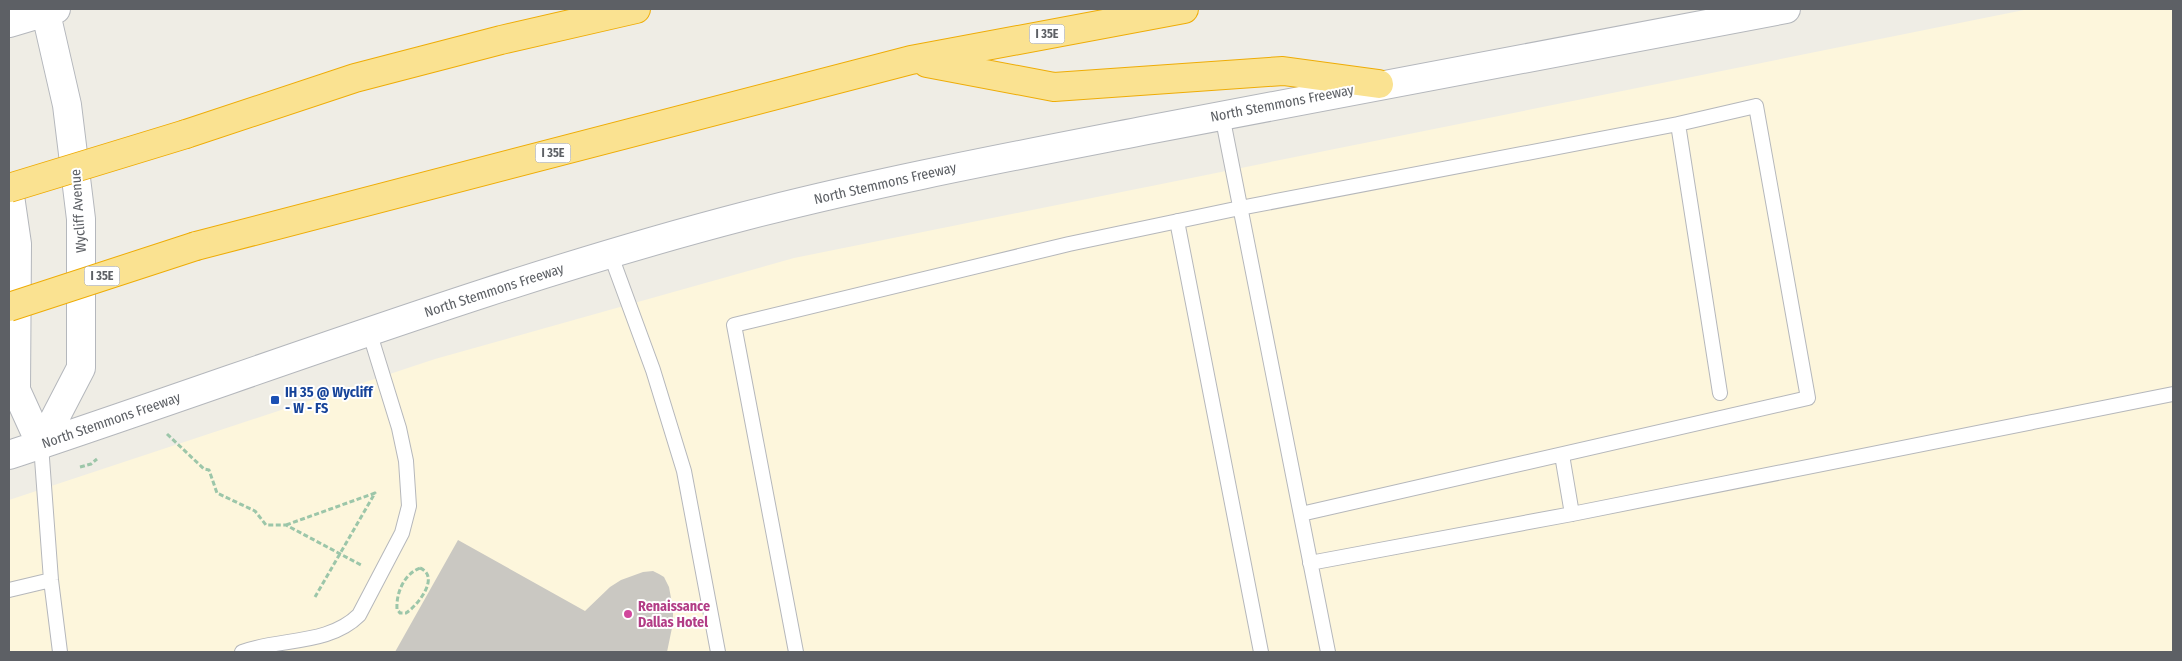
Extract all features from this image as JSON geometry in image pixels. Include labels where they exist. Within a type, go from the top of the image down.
[{"type":"highway","points":[[9,188],[186,134],[355,78],[501,40],[636,9]]},
{"type":"highway","name":"I 35E","points":[[9,307],[196,246],[911,60],[1184,9]]},
{"type":"highway","points":[[911,60],[1054,87],[1283,71],[1378,84]]},
{"type":"main road","name":"North Stemmons Freeway","points":[[9,455],[370,331],[610,253],[856,189],[1378,84],[1786,9]]},
{"type":"main road","points":[[9,23],[49,10]]},
{"type":"main road","name":"Wycliff Avenue","points":[[41,445],[81,368],[81,219],[67,105],[49,10]]},
{"type":"main road","points":[[9,188],[17,244],[16,390],[41,445]]},
{"type":"lane","points":[[796,652],[734,325],[1069,244],[1240,208],[1678,124],[1756,106],[1808,398],[1301,514]]},
{"type":"lane","points":[[1222,115],[1328,652]]},
{"type":"lane","points":[[1678,124],[1720,393]]},
{"type":"lane","points":[[1177,221],[1261,652]]},
{"type":"lane","points":[[610,253],[653,370],[684,471],[718,652]]},
{"type":"lane","points":[[242,652],[322,635],[349,625],[359,615],[402,533],[409,506],[409,487],[400,428],[370,331]]},
{"type":"lane","points":[[1310,563],[1572,514],[2173,394]]},
{"type":"lane","points":[[41,445],[51,580],[60,652]]},
{"type":"lane","points":[[1562,455],[1572,514]]},
{"type":"lane","points":[[9,590],[51,580]]},
{"type":"path","points":[[159,437],[168,434],[204,469],[209,470],[217,493],[255,511],[266,526],[286,525],[375,493],[315,597]]},
{"type":"path","points":[[80,467],[91,464],[104,455]]},
{"type":"path","points":[[286,525],[402,586]]},
{"type":"path","points":[[416,570],[423,570],[427,577],[424,598],[406,614],[400,613],[397,609],[397,599],[402,586],[416,570]]},
{"type":"shaded area","points":[[2029,9],[2173,9],[2173,652],[9,652],[9,500],[435,359],[794,258]]},
{"type":"building","points":[[458,540],[585,611],[610,587],[621,580],[643,572],[653,571],[659,574],[664,577],[669,587],[673,609],[673,623],[667,652],[395,652]]},
{"type":"place","name":"IH 35 @ Wycliff - W - FS","points":[[275,400]]},
{"type":"place","name":"Renaissance Dallas Hotel","points":[[628,614]]}]
